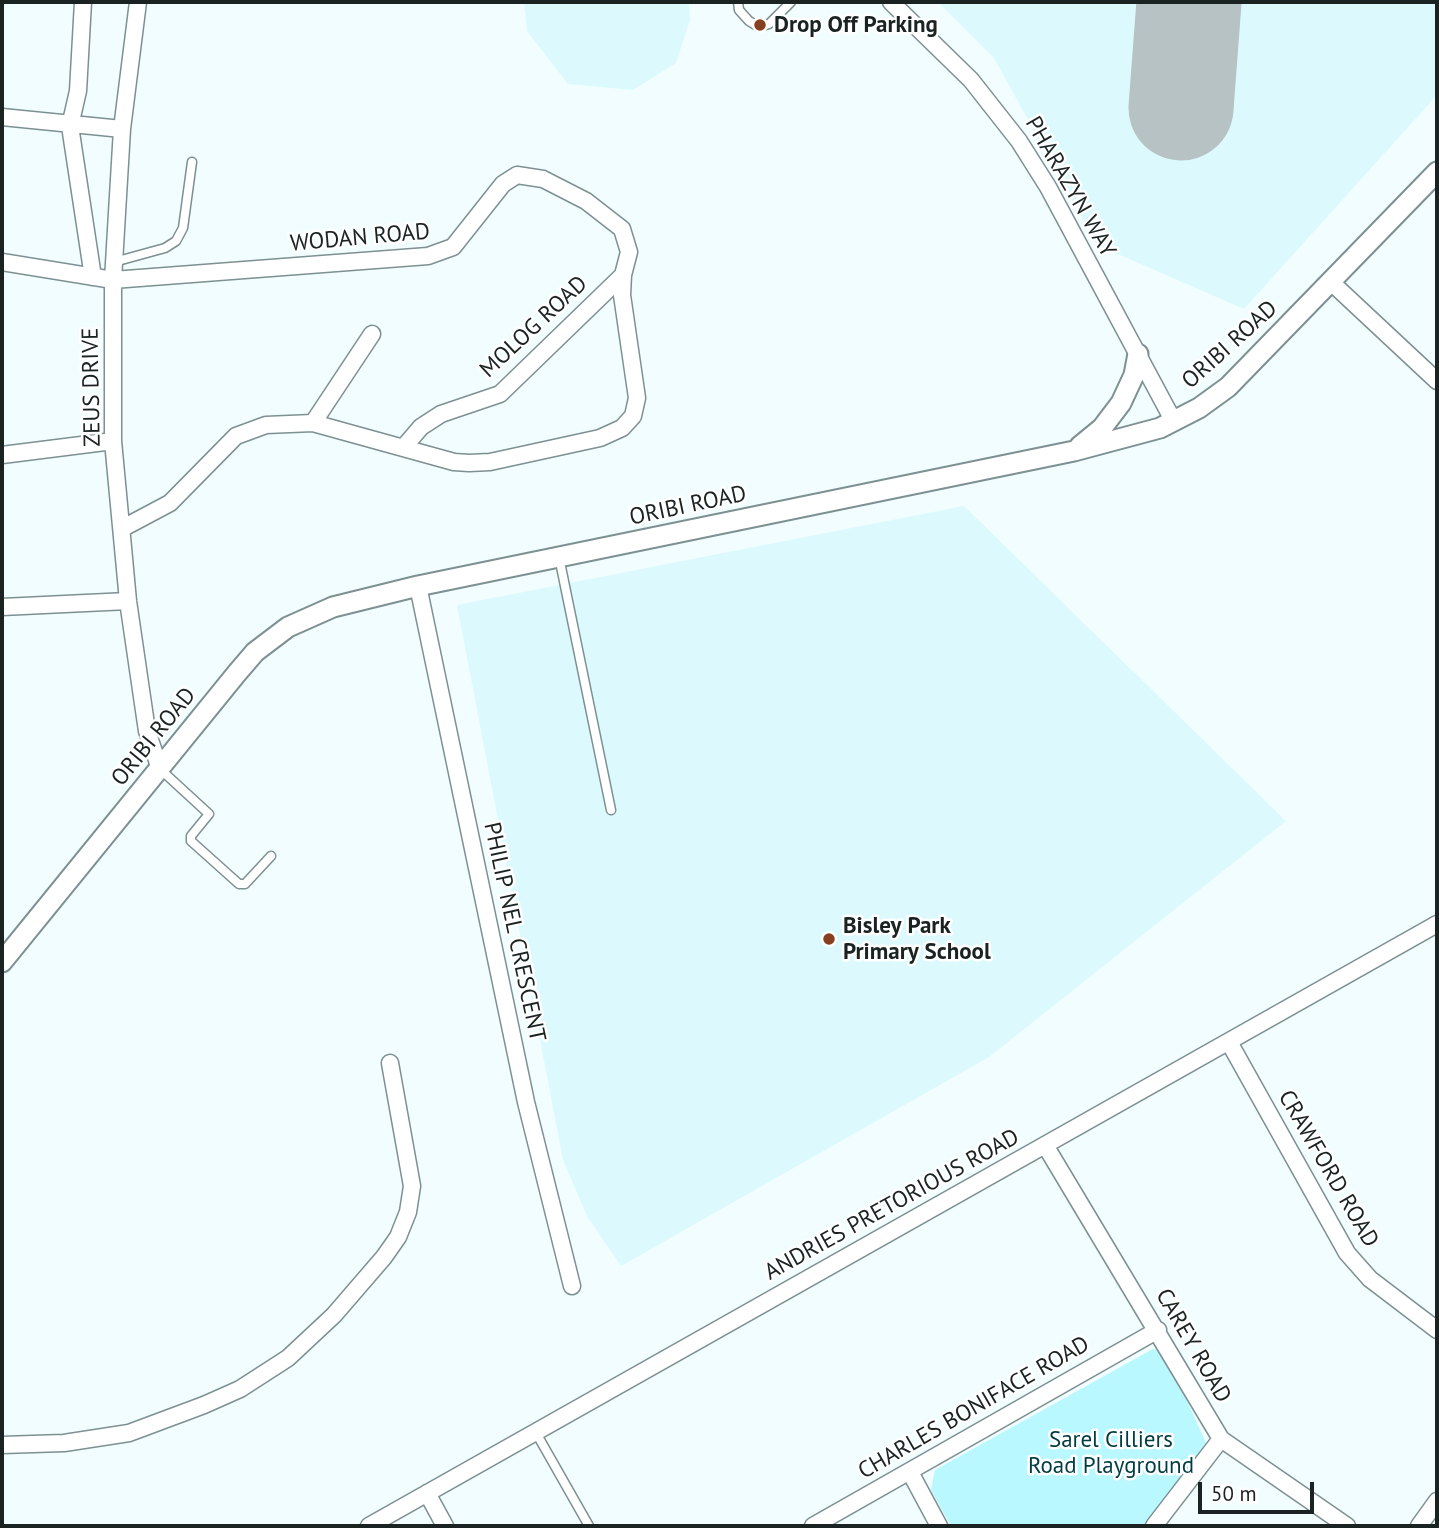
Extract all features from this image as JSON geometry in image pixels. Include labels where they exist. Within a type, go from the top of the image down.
[{"type":"street","points":[[83,2],[78,91],[70,126],[93,277]]},
{"type":"street","name":"ZEUS DRIVE","points":[[138,2],[122,129],[113,280],[114,440],[124,528],[128,601],[148,731],[160,769]]},
{"type":"street","name":"PHARAZYN WAY","points":[[891,2],[971,80],[1000,113],[1048,187],[1174,422]]},
{"type":"street","points":[[2,117],[70,126],[122,129]]},
{"type":"street","name":"ORIBI ROAD","points":[[2,962],[237,673],[271,638],[304,619],[333,607],[418,586],[1074,451],[1137,436],[1174,422],[1228,387],[1437,172]]},
{"type":"street","name":"WODAN ROAD","points":[[113,280],[443,253],[460,240],[503,184],[517,175],[543,179],[586,201],[616,223],[629,244],[623,275],[624,312],[637,398],[633,416],[622,428],[600,438],[490,462],[454,461],[313,423],[266,425],[236,436],[170,503],[124,528]]},
{"type":"street","points":[[2,262],[113,280]]},
{"type":"street","name":"MOLOG ROAD","points":[[403,448],[421,427],[441,414],[500,394],[623,275]]},
{"type":"street","points":[[1331,282],[1437,382]]},
{"type":"street","points":[[313,423],[372,334]]},
{"type":"street","points":[[1074,451],[1092,438],[1117,410],[1134,375],[1138,354]]},
{"type":"street","points":[[2,455],[114,440]]},
{"type":"street","name":"PHILIP NEL CRESCENT","points":[[418,586],[526,1102],[572,1286]]},
{"type":"street","points":[[2,607],[128,601]]},
{"type":"street","name":"ANDRIES PRETORIOUS ROAD","points":[[369,1526],[1437,924]]},
{"type":"street","name":"CRAWFORD ROAD","points":[[1229,1042],[1348,1253],[1370,1279],[1437,1330]]},
{"type":"street","points":[[2,1445],[76,1442],[129,1433],[204,1405],[240,1389],[288,1359],[334,1315],[384,1257],[398,1237],[408,1212],[412,1186],[390,1063]]},
{"type":"street","name":"CAREY ROAD","points":[[1045,1145],[1221,1438],[1347,1526]]},
{"type":"street","name":"CHARLES BONIFACE ROAD","points":[[813,1526],[1158,1330]]},
{"type":"street","points":[[1154,1526],[1221,1438]]},
{"type":"street","points":[[909,1472],[939,1526]]},
{"type":"street","points":[[427,1493],[446,1526]]},
{"type":"street","points":[[1419,1526],[1437,1501]]},
{"type":"lane","points":[[738,2],[739,10],[748,21],[760,27],[769,24],[791,2]]},
{"type":"lane","points":[[114,262],[165,248],[176,241],[183,228],[192,163]]},
{"type":"lane","points":[[559,557],[611,810]]},
{"type":"lane","points":[[160,769],[209,814],[191,836],[191,841],[239,884],[245,884],[271,856]]},
{"type":"lane","points":[[536,1431],[589,1526]]},
{"type":"shaded area","points":[[524,2],[689,2],[690,20],[676,63],[633,90],[568,84],[527,31]]},
{"type":"shaded area","points":[[938,2],[1437,2],[1437,95],[1244,309],[1097,245],[994,58]]},
{"type":"shaded area","name":"Bisley Park Primary School","points":[[964,506],[1286,821],[989,1057],[621,1266],[587,1216],[563,1160],[457,605]]},
{"type":"green space","name":"Sarel Cilliers Road Playground","points":[[1153,1349],[1164,1350],[1206,1443],[1145,1526],[951,1526],[931,1490],[935,1470]]},
{"type":"runway","points":[[1181,108],[1189,2]]},
{"type":"place","name":"Drop Off Parking","points":[[760,25]]},
{"type":"place","name":"Bisley Park Primary School","points":[[829,939]]}]
